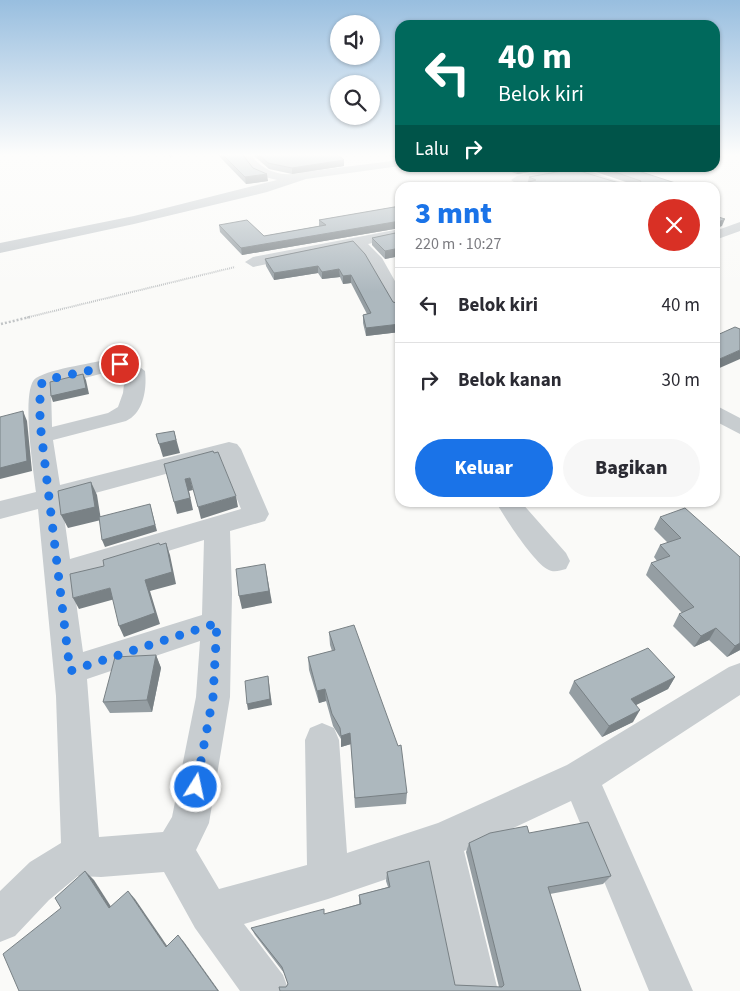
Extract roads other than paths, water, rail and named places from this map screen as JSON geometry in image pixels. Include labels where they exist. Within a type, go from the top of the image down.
[{"type":"street","points":[[0,248],[134,220],[211,200]]},
{"type":"street","points":[[723,219],[740,226]]},
{"type":"street","points":[[720,234],[740,226]]},
{"type":"street","points":[[253,262],[395,234]]},
{"type":"street","points":[[357,242],[374,258],[395,296]]},
{"type":"street","points":[[720,415],[740,427]]},
{"type":"street","points":[[16,416],[41,423],[57,574],[70,671],[81,856]]},
{"type":"street","points":[[0,510],[229,449],[256,514],[57,574]]},
{"type":"street","points":[[511,507],[516,516],[556,561]]},
{"type":"street","points":[[174,850],[190,823],[213,697],[217,623],[217,526]]},
{"type":"street","points":[[70,671],[217,623]]},
{"type":"street","points":[[210,913],[328,879],[442,841],[580,778],[623,753],[740,677]]},
{"type":"street","points":[[322,740],[328,879]]},
{"type":"street","points":[[580,778],[671,991]]},
{"type":"street","points":[[442,841],[476,991]]},
{"type":"street","points":[[0,922],[26,893],[53,870],[73,857],[90,854],[101,857],[174,850]]},
{"type":"street","points":[[174,850],[210,913],[267,991]]}]
